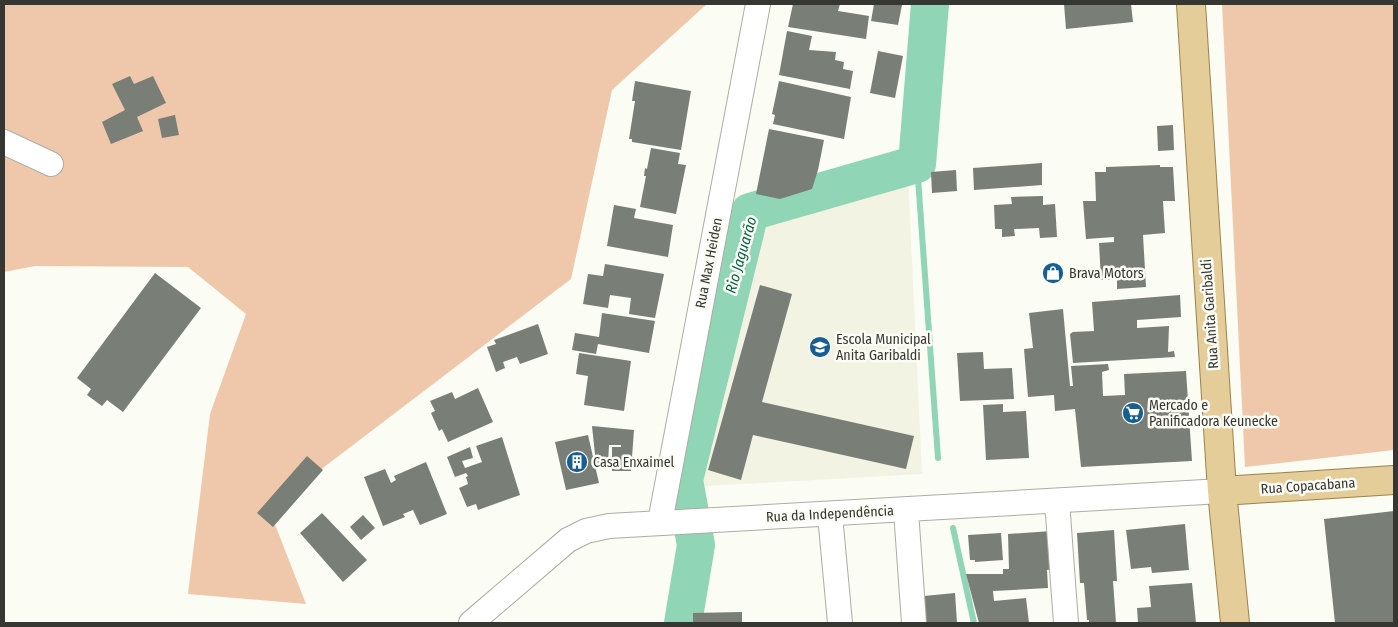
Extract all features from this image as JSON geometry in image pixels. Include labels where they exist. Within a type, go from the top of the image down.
[{"type":"main road","name":"Rua Anita Garibaldi","points":[[1191,4],[1222,491],[1235,623]]},
{"type":"main road","name":"Rua Copacabana","points":[[1222,491],[1394,480]]},
{"type":"street","name":"Rua Max Heiden","points":[[671,522],[758,4]]},
{"type":"street","points":[[4,142],[51,164]]},
{"type":"street","name":"Rua da Independência","points":[[471,623],[568,540],[586,531],[609,526],[906,511],[1222,491]]},
{"type":"street","points":[[1057,501],[1066,623]]},
{"type":"street","points":[[906,511],[914,623]]},
{"type":"street","points":[[830,515],[840,623]]},
{"type":"shaded area","points":[[4,4],[707,4],[612,90],[571,279],[269,509],[306,604],[188,594],[210,414],[246,314],[188,267],[35,266],[4,272]]},
{"type":"shaded area","points":[[1222,4],[1394,4],[1394,450],[1245,467]]},
{"type":"shaded area","name":"Escola Municipal Anita Garibaldi","points":[[908,176],[922,474],[689,487],[756,220]]},
{"type":"building","points":[[793,4],[840,4],[838,11],[869,16],[866,39],[788,27]]},
{"type":"building","points":[[874,4],[902,5],[898,25],[871,21]]},
{"type":"building","points":[[1064,4],[1131,4],[1133,22],[1066,29]]},
{"type":"building","points":[[787,31],[812,36],[809,50],[836,52],[835,60],[844,62],[843,69],[853,71],[850,89],[779,75]]},
{"type":"building","points":[[878,51],[903,56],[895,98],[870,93]]},
{"type":"building","points":[[130,76],[134,84],[153,76],[166,103],[137,117],[143,131],[111,144],[102,122],[125,110],[112,84]]},
{"type":"building","points":[[635,81],[691,91],[681,150],[632,142],[632,139],[629,139],[635,101],[632,101]]},
{"type":"building","points":[[779,81],[851,97],[844,139],[773,124],[775,115],[772,114]]},
{"type":"building","points":[[175,115],[179,135],[162,138],[158,119]]},
{"type":"building","points":[[1173,125],[1174,150],[1158,151],[1157,126]]},
{"type":"building","points":[[769,129],[824,140],[812,189],[780,199],[756,194]]},
{"type":"building","points":[[651,148],[680,153],[678,164],[686,165],[676,214],[640,207],[646,176],[644,176],[645,168],[647,169]]},
{"type":"building","points":[[1042,163],[1042,185],[974,190],[973,168]]},
{"type":"building","points":[[1160,165],[1160,167],[1173,167],[1175,201],[1163,201],[1165,233],[1143,235],[1146,287],[1117,289],[1117,279],[1101,280],[1099,243],[1114,242],[1114,237],[1086,239],[1083,201],[1096,201],[1095,172],[1106,172],[1106,167]]},
{"type":"building","points":[[956,170],[957,191],[932,193],[931,172]]},
{"type":"building","points":[[1043,196],[1043,205],[1055,204],[1057,237],[1040,238],[1039,228],[1014,229],[1015,236],[1002,237],[1002,229],[995,229],[994,205],[1012,204],[1011,197]]},
{"type":"building","points":[[614,205],[636,209],[634,218],[673,225],[668,257],[607,246]]},
{"type":"building","points":[[605,264],[664,274],[655,318],[629,314],[631,298],[610,295],[608,308],[583,304],[588,274],[603,276]]},
{"type":"building","points":[[155,273],[201,308],[123,412],[107,400],[102,406],[87,395],[91,389],[77,378]]},
{"type":"building","points":[[760,285],[792,294],[762,402],[914,436],[906,469],[753,435],[741,480],[708,470]]},
{"type":"building","points":[[1180,295],[1181,317],[1137,320],[1137,328],[1169,326],[1168,352],[1174,351],[1175,357],[1073,363],[1070,334],[1073,332],[1094,331],[1092,302]]},
{"type":"building","points":[[1063,309],[1070,386],[1073,386],[1071,366],[1108,364],[1109,370],[1102,372],[1103,396],[1125,395],[1124,374],[1186,371],[1192,461],[1081,467],[1075,409],[1055,411],[1054,395],[1028,397],[1024,349],[1033,348],[1029,313]]},
{"type":"building","points":[[602,313],[655,321],[649,353],[598,344],[596,354],[572,350],[575,333],[599,337]]},
{"type":"building","points":[[538,324],[548,354],[520,364],[517,357],[503,362],[505,368],[496,372],[487,347],[496,344],[494,340]]},
{"type":"building","points":[[983,352],[984,369],[1012,368],[1014,399],[960,401],[957,353]]},
{"type":"building","points":[[579,353],[631,361],[624,411],[584,405],[588,376],[576,374]]},
{"type":"building","points":[[478,388],[493,422],[448,442],[442,429],[439,431],[431,413],[435,411],[430,401],[452,392],[455,399]]},
{"type":"building","points":[[1003,404],[1003,412],[1026,411],[1029,458],[986,460],[983,405]]},
{"type":"building","points":[[592,426],[634,430],[631,471],[612,471],[612,447],[621,447],[621,445],[609,445],[608,464],[596,464]]},
{"type":"building","name":"Casa Enxaimel","points":[[588,435],[599,483],[566,490],[555,442]]},
{"type":"building","points":[[502,437],[520,495],[478,510],[476,504],[467,507],[459,488],[468,484],[466,477],[468,476],[466,473],[455,477],[447,457],[470,447],[473,458],[462,461],[465,468],[482,462],[476,446]]},
{"type":"building","points":[[307,456],[323,470],[273,527],[257,513]]},
{"type":"building","points":[[426,462],[447,514],[420,525],[413,510],[403,514],[405,517],[383,526],[364,477],[385,469],[391,483],[396,480],[394,476]]},
{"type":"building","points":[[1394,511],[1394,623],[1335,623],[1324,519]]},
{"type":"building","points":[[322,513],[367,560],[343,582],[300,533]]},
{"type":"building","points":[[363,515],[375,528],[361,540],[350,527]]},
{"type":"building","points":[[1185,524],[1189,570],[1152,573],[1151,567],[1131,569],[1126,530]]},
{"type":"building","points":[[1114,530],[1117,581],[1113,581],[1116,623],[1089,623],[1089,620],[1087,620],[1084,583],[1080,583],[1077,533]]},
{"type":"building","points":[[1052,531],[1054,569],[1047,570],[1048,588],[993,591],[994,601],[1026,598],[1029,623],[979,623],[966,574],[1003,574],[1003,569],[1009,569],[1008,534]]},
{"type":"building","points":[[1001,533],[1003,560],[975,562],[975,560],[970,560],[968,535]]},
{"type":"building","points":[[1192,583],[1196,623],[1138,623],[1137,608],[1151,607],[1149,586]]},
{"type":"building","points":[[955,593],[957,623],[926,623],[924,596]]},
{"type":"building","points":[[742,612],[742,623],[693,623],[693,613]]},
{"type":"waterway","name":"Rio Jaguarão","points":[[683,623],[696,545],[684,480],[750,212],[917,164],[930,4]]},
{"type":"waterway","points":[[917,164],[938,458]]},
{"type":"waterway","points":[[953,528],[974,623]]},
{"type":"place","name":"Brava Motors","points":[[1053,273]]},
{"type":"place","name":"Escola Municipal Anita Garibaldi","points":[[820,347]]},
{"type":"place","name":"Mercado e Panificadora Keunecke","points":[[1133,413]]},
{"type":"place","name":"Casa Enxaimel","points":[[577,462]]}]
